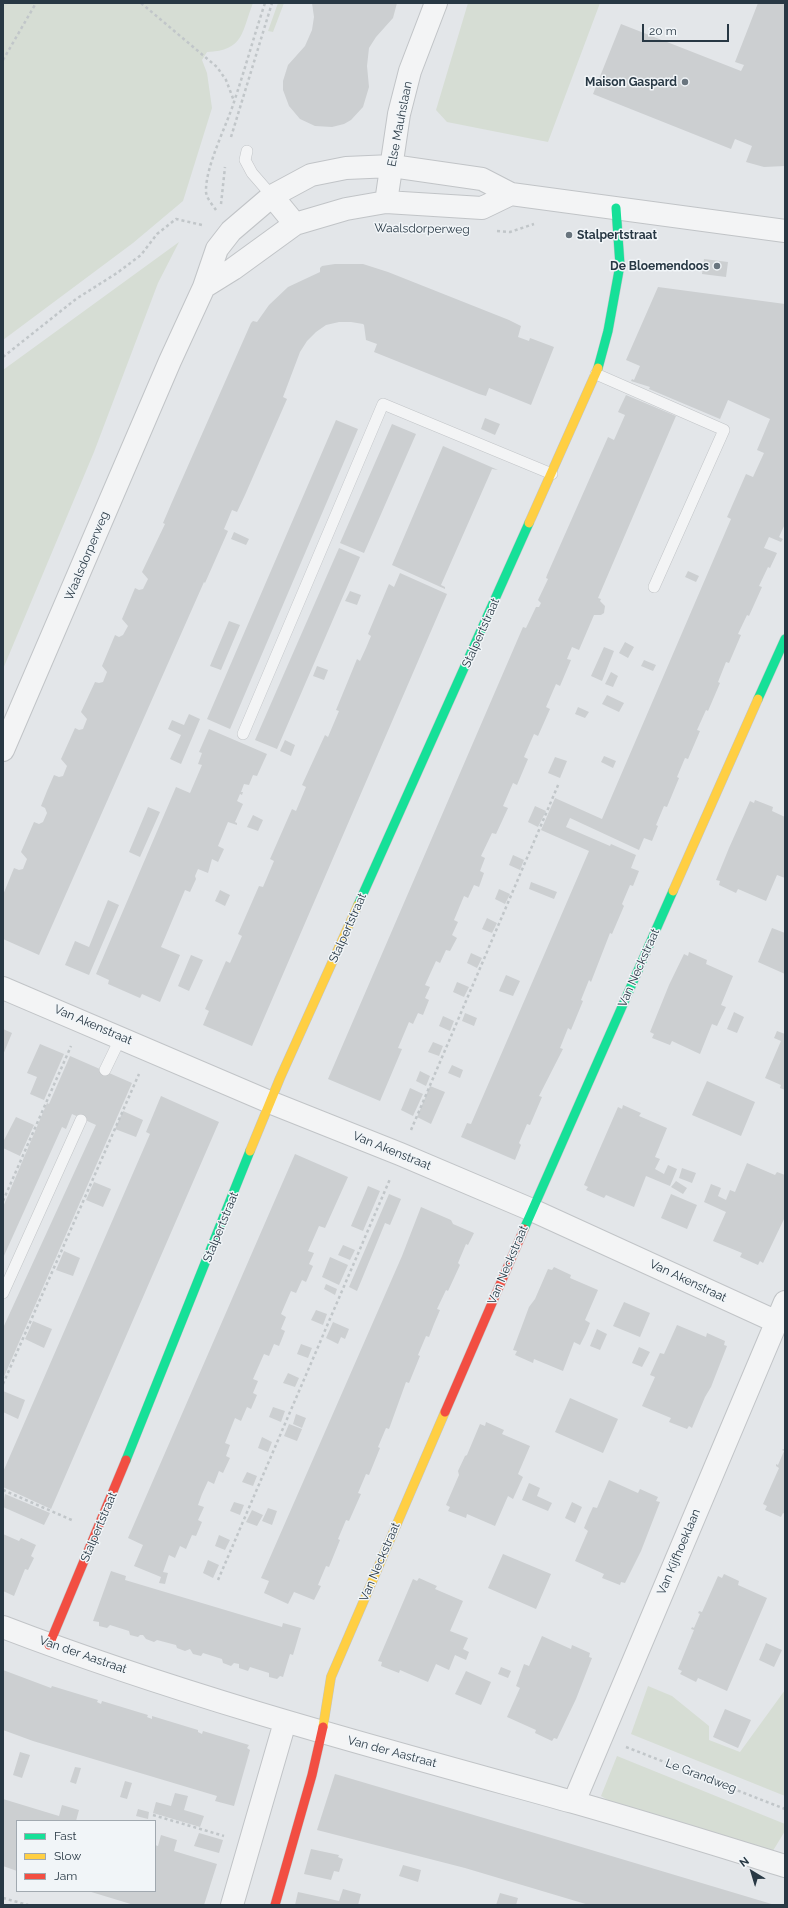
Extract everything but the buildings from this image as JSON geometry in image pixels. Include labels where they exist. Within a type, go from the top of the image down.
[{"type":"street","name":"Else Mauhslaan","points":[[386,202],[400,114],[410,71],[436,3]]},
{"type":"street","name":"Waalsdorperweg","points":[[3,750],[170,361],[204,287],[217,249],[231,230],[272,196],[311,175],[346,168],[392,166],[482,179],[511,194],[785,231]]},
{"type":"street","name":"Waalsdorperweg","points":[[204,287],[233,269],[294,224],[346,209],[386,202],[482,208],[511,194]]},
{"type":"street","points":[[272,196],[294,224]]},
{"type":"street","name":"Stalpertstraat","points":[[49,1645],[272,1103],[283,1071],[596,374],[608,331],[620,265],[616,208]]},
{"type":"street","name":"Van Neckstraat","points":[[275,1905],[312,1775],[322,1733],[330,1677],[532,1210],[785,639]]},
{"type":"street","name":"Van Akenstraat","points":[[3,988],[150,1049],[272,1103],[400,1154],[781,1312]]},
{"type":"street","name":"Van Kijfhoeklaan","points":[[574,1802],[781,1312]]},
{"type":"street","name":"Van der Aastraat","points":[[3,1627],[49,1645],[285,1722],[574,1802],[785,1866]]},
{"type":"street","points":[[232,1905],[285,1722]]},
{"type":"lane","points":[[247,151],[245,160],[252,173],[272,196]]},
{"type":"lane","points":[[596,374],[724,430],[654,587]]},
{"type":"lane","points":[[243,734],[383,404],[552,474]]},
{"type":"lane","points":[[105,1070],[121,1037]]},
{"type":"lane","points":[[3,1293],[81,1120]]},
{"type":"path","points":[[3,60],[36,3]]},
{"type":"path","points":[[142,3],[217,67],[226,80],[234,102]]},
{"type":"path","points":[[230,142],[272,3]]},
{"type":"path","points":[[221,209],[225,164]]},
{"type":"path","points":[[494,231],[510,232],[531,226],[568,202]]},
{"type":"path","points":[[3,357],[76,299],[117,273],[140,255],[157,234],[176,219],[205,225]]},
{"type":"path","points":[[218,1580],[559,783]]},
{"type":"path","points":[[3,1201],[82,1020]]},
{"type":"path","points":[[3,1384],[150,1049]]},
{"type":"path","points":[[3,1490],[97,1531]]},
{"type":"path","name":"Le Grandweg","points":[[625,1746],[785,1809]]},
{"type":"path","points":[[153,1815],[250,1844]]},
{"type":"path","points":[[3,1898],[28,1905]]},
{"type":"shaded area","points":[[3,3],[253,3],[240,38],[228,48],[219,51],[207,52],[202,60],[207,73],[212,108],[183,201],[133,243],[3,340]]},
{"type":"shaded area","points":[[278,3],[284,3],[273,32],[268,31]]},
{"type":"shaded area","points":[[468,3],[600,3],[548,142],[447,122],[436,110]]},
{"type":"shaded area","points":[[179,242],[158,283],[94,452],[3,669],[3,370]]},
{"type":"shaded area","points":[[648,1686],[672,1696],[709,1726],[709,1740],[740,1752],[785,1690],[785,1796],[631,1734]]},
{"type":"shaded area","points":[[617,1756],[785,1824],[785,1831],[771,1854],[611,1802],[601,1796]]},
{"type":"traffic: fast","points":[[598,368],[608,331],[620,265],[616,208]]},
{"type":"traffic: fast","points":[[358,905],[529,523]]},
{"type":"traffic: fast","points":[[758,699],[785,639]]},
{"type":"traffic: fast","points":[[524,1229],[673,891]]},
{"type":"traffic: fast","points":[[126,1460],[250,1151]]},
{"type":"traffic: slow","points":[[529,523],[598,368]]},
{"type":"traffic: slow","points":[[673,891],[758,699]]},
{"type":"traffic: slow","points":[[250,1151],[280,1078],[358,905]]},
{"type":"traffic: slow","points":[[323,1727],[331,1677],[445,1412]]},
{"type":"traffic: jam","points":[[445,1412],[524,1229]]},
{"type":"traffic: jam","points":[[49,1645],[126,1460]]},
{"type":"traffic: jam","points":[[275,1905],[312,1775],[323,1727]]},
{"type":"place","name":"Maison Gaspard","points":[[685,82]]},
{"type":"place","name":"Stalpertstraat","points":[[569,235]]},
{"type":"place","name":"De Bloemendoos","points":[[717,266]]}]
